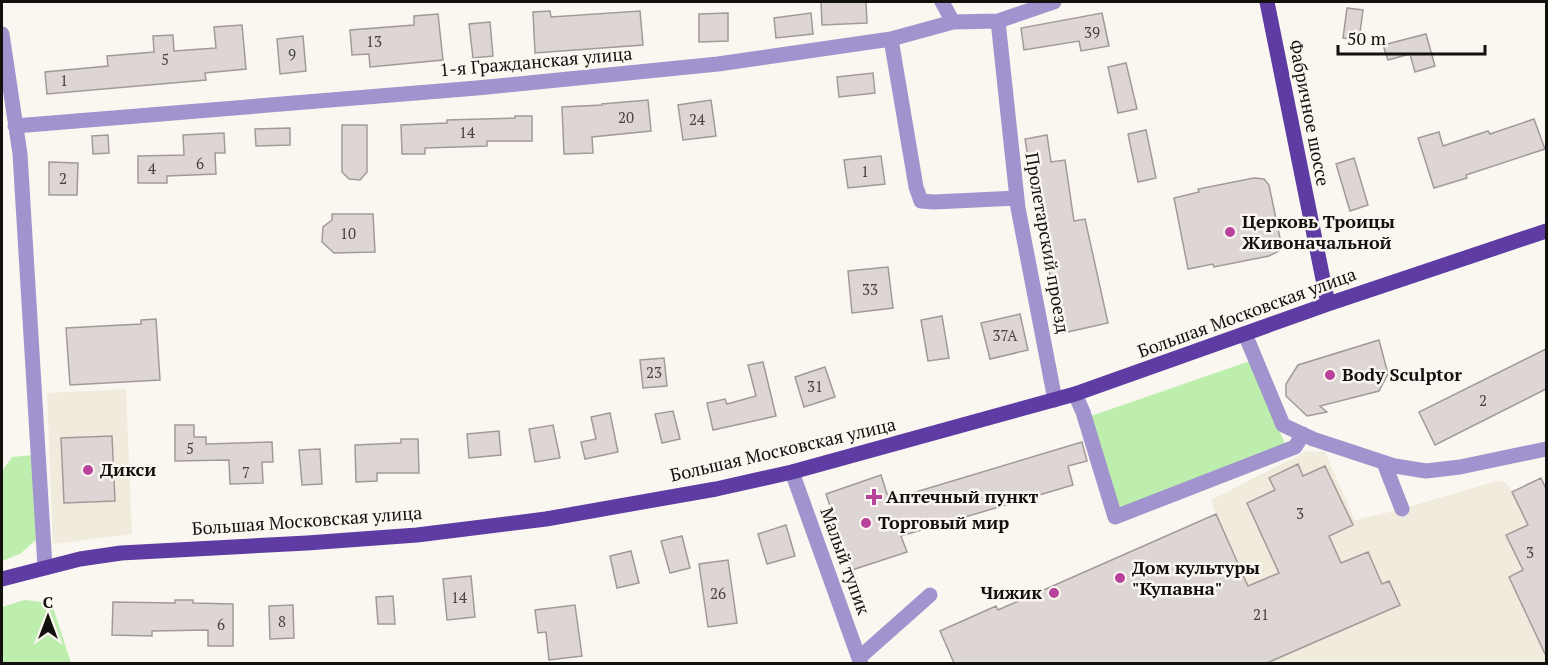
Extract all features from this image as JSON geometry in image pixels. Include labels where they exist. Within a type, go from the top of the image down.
[{"type":"main road","name":"Фабричное шоссе","points":[[1266,2],[1328,304]]},
{"type":"main road","name":"Большая Московская улица","points":[[2,579],[45,567],[121,553],[395,536],[546,519],[716,489],[792,472],[1075,394],[1328,304],[1546,231]]},
{"type":"street","points":[[942,2],[953,22]]},
{"type":"street","name":"1-я Гражданская улица","points":[[15,126],[465,89],[684,68],[891,39],[953,22],[998,21],[1054,2]]},
{"type":"street","name":"Пролетарский проезд","points":[[998,21],[1017,198],[1055,400]]},
{"type":"street","points":[[2,34],[20,154],[45,567]]},
{"type":"street","points":[[891,39],[916,187],[921,201],[1017,198]]},
{"type":"street","points":[[1245,334],[1283,425],[1303,434],[1384,463],[1426,471],[1461,467],[1546,449]]},
{"type":"street","points":[[1075,394],[1083,411],[1114,517],[1295,447],[1303,434]]},
{"type":"street","points":[[1384,463],[1402,509]]},
{"type":"street","name":"Малый тупик","points":[[792,472],[860,661]]},
{"type":"street","points":[[860,661],[930,595]]},
{"type":"shaded area","points":[[126,389],[132,534],[53,544],[47,393]]},
{"type":"shaded area","points":[[1307,451],[1325,452],[1355,520],[1402,509],[1496,481],[1505,482],[1513,492],[1541,478],[1546,489],[1546,663],[954,663],[940,631],[996,606],[998,610],[1216,514],[1211,500]]},
{"type":"green space","points":[[1250,361],[1286,446],[1119,508],[1091,416]]},
{"type":"green space","points":[[33,455],[38,538],[20,554],[2,561],[2,471],[12,457]]},
{"type":"green space","points":[[24,600],[43,602],[54,610],[71,663],[2,663],[2,607]]},
{"type":"building","points":[[821,2],[866,2],[867,23],[822,25]]},
{"type":"building","points":[[1347,8],[1363,10],[1359,40],[1343,38]]},
{"type":"building","points":[[550,11],[551,17],[640,11],[643,45],[535,53],[533,12]]},
{"type":"building","points":[[728,13],[728,41],[699,42],[699,14]]},
{"type":"building","points":[[811,13],[813,34],[776,38],[774,18]]},
{"type":"building","points":[[1102,13],[1109,46],[1081,51],[1079,41],[1024,50],[1021,28]]},
{"type":"building","points":[[438,14],[443,60],[370,67],[369,54],[352,55],[350,30],[414,25],[414,16]]},
{"type":"building","points":[[490,22],[493,56],[473,58],[469,24]]},
{"type":"building","points":[[242,25],[246,69],[205,73],[206,80],[47,94],[45,72],[108,66],[107,56],[154,52],[153,36],[173,35],[174,51],[216,48],[214,27]]},
{"type":"building","points":[[1426,34],[1435,66],[1415,72],[1410,54],[1388,60],[1383,45]]},
{"type":"building","points":[[303,36],[306,71],[280,74],[277,39]]},
{"type":"building","points":[[1126,63],[1137,109],[1118,113],[1108,67]]},
{"type":"building","points":[[873,73],[875,93],[839,97],[837,77]]},
{"type":"building","points":[[648,100],[651,131],[592,137],[593,153],[564,154],[562,107]]},
{"type":"building","points":[[711,100],[716,136],[683,140],[678,105]]},
{"type":"building","points":[[515,116],[532,116],[532,141],[487,141],[487,146],[425,148],[425,154],[402,154],[401,125],[447,123],[447,120],[515,118]]},
{"type":"building","points":[[1534,119],[1545,149],[1434,188],[1418,138],[1439,132],[1443,146],[1488,131],[1490,134]]},
{"type":"building","points":[[342,125],[367,125],[367,172],[360,180],[349,179],[342,172]]},
{"type":"building","points":[[290,128],[290,145],[256,146],[255,129]]},
{"type":"building","points":[[1146,130],[1156,178],[1138,182],[1128,134]]},
{"type":"building","points":[[224,133],[225,153],[215,153],[216,174],[167,176],[167,183],[138,183],[138,156],[184,155],[183,135]]},
{"type":"building","points":[[108,135],[109,153],[93,154],[92,136]]},
{"type":"building","points":[[1047,135],[1051,162],[1065,160],[1074,221],[1085,219],[1108,323],[1063,333],[1039,226],[1025,139]]},
{"type":"building","points":[[881,156],[885,184],[848,188],[844,160]]},
{"type":"building","points":[[1354,158],[1368,205],[1350,211],[1336,164]]},
{"type":"building","points":[[49,162],[78,163],[77,195],[49,195]]},
{"type":"building","name":"Церковь Троицы Живоначальной","points":[[1254,178],[1264,179],[1269,185],[1281,243],[1279,251],[1269,256],[1214,267],[1213,264],[1188,269],[1174,198],[1199,192],[1198,189]]},
{"type":"building","points":[[332,214],[373,214],[375,252],[334,253],[322,242],[323,227],[332,220]]},
{"type":"building","points":[[888,267],[893,308],[852,313],[848,271]]},
{"type":"building","points":[[1020,314],[1028,350],[990,359],[981,323]]},
{"type":"building","points":[[942,316],[949,358],[928,361],[921,320]]},
{"type":"building","points":[[156,319],[160,380],[70,385],[66,328],[141,324],[141,320]]},
{"type":"building","points":[[1379,340],[1388,374],[1379,391],[1320,406],[1327,412],[1307,416],[1286,396],[1286,384],[1298,365]]},
{"type":"building","points":[[1546,349],[1546,389],[1435,445],[1419,412]]},
{"type":"building","points":[[664,358],[667,386],[643,388],[640,360]]},
{"type":"building","points":[[763,362],[776,416],[713,430],[707,403],[725,399],[727,404],[756,396],[748,365]]},
{"type":"building","points":[[825,367],[835,397],[804,407],[795,377]]},
{"type":"building","points":[[673,411],[680,439],[662,443],[655,414]]},
{"type":"building","points":[[610,413],[618,452],[585,459],[581,442],[596,439],[591,417]]},
{"type":"building","points":[[175,425],[194,425],[194,437],[206,437],[206,444],[272,442],[273,462],[262,462],[263,483],[230,484],[229,460],[175,461]]},
{"type":"building","points":[[553,425],[560,458],[535,462],[529,429]]},
{"type":"building","points":[[499,431],[501,455],[469,458],[467,434]]},
{"type":"building","name":"Дикси","points":[[112,436],[115,501],[64,503],[61,438]]},
{"type":"building","points":[[401,439],[418,439],[419,473],[377,473],[377,481],[356,482],[355,445],[401,443]]},
{"type":"building","points":[[1082,442],[1087,461],[1068,466],[1073,485],[901,536],[907,552],[852,570],[826,494],[881,475],[889,500]]},
{"type":"building","points":[[320,449],[322,484],[302,485],[299,450]]},
{"type":"building","points":[[1298,464],[1303,476],[1325,466],[1353,525],[1329,536],[1341,563],[1368,552],[1382,584],[1389,581],[1400,605],[1267,663],[954,663],[940,631],[996,606],[998,610],[1216,514],[1248,586],[1279,573],[1247,503],[1275,490],[1269,478]]},
{"type":"building","points":[[1541,478],[1546,489],[1546,656],[1509,577],[1523,570],[1506,535],[1528,525],[1512,492]]},
{"type":"building","points":[[786,525],[795,556],[767,564],[758,534]]},
{"type":"building","points":[[682,536],[690,568],[670,573],[661,541]]},
{"type":"building","points":[[631,551],[639,583],[617,588],[610,556]]},
{"type":"building","points":[[728,560],[737,623],[708,627],[699,564]]},
{"type":"building","points":[[471,576],[475,617],[447,620],[443,579]]},
{"type":"building","points":[[393,596],[395,624],[378,624],[376,597]]},
{"type":"building","points":[[175,600],[233,604],[233,646],[208,646],[208,630],[152,631],[152,636],[112,635],[113,602],[175,603]]},
{"type":"building","points":[[293,605],[294,638],[270,639],[269,606]]},
{"type":"building","points":[[575,605],[582,656],[549,660],[546,632],[538,633],[535,610]]},
{"type":"place","name":"Церковь Троицы Живоначальной","points":[[1230,232]]},
{"type":"place","name":"Body Sculptor","points":[[1330,375]]},
{"type":"place","name":"Дикси","points":[[88,470]]},
{"type":"place","name":"Аптечный пункт","points":[[874,497]]},
{"type":"place","name":"Торговый мир","points":[[866,523]]},
{"type":"place","name":"Дом культуры \"Купавна\"","points":[[1120,578]]},
{"type":"place","name":"Чижик","points":[[1054,593]]}]
